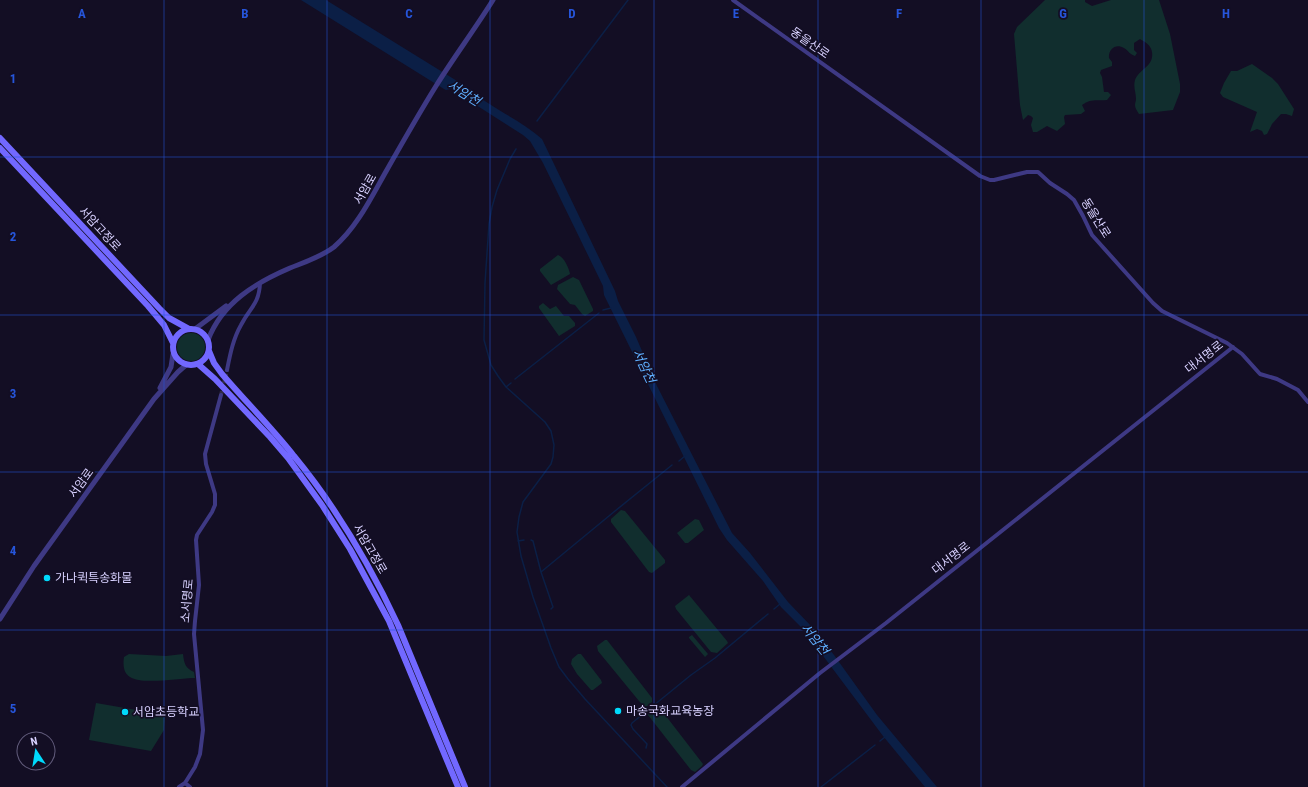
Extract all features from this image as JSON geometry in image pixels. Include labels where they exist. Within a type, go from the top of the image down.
[{"type":"main road","name":"서암고정로","points":[[0,138],[169,318],[192,329]]},
{"type":"main road","name":"서암고정로","points":[[0,148],[148,306],[164,325],[173,343]]},
{"type":"main road","points":[[192,329],[200,331],[208,340],[209,351],[203,361],[198,364],[192,366],[181,363],[173,354],[173,343],[178,333],[192,329]]},
{"type":"main road","name":"서암고정로","points":[[209,351],[214,363],[222,374],[295,457],[331,507],[356,546],[398,625],[465,787]]},
{"type":"main road","name":"서암고정로","points":[[198,364],[270,437],[288,458],[322,505],[350,549],[389,621],[458,787]]},
{"type":"street","name":"서암로","points":[[208,340],[217,320],[233,301],[260,283],[277,274],[324,253],[333,247],[356,224],[435,87],[493,0]]},
{"type":"street","name":"동을산로","points":[[733,0],[980,176],[994,180],[1027,172],[1038,172],[1050,183],[1074,200],[1092,235],[1153,303],[1162,311],[1220,339],[1233,347],[1248,360],[1260,374],[1293,387],[1298,390],[1308,402]]},
{"type":"street","points":[[227,370],[233,342],[241,324],[256,303],[260,290],[260,283]]},
{"type":"street","points":[[192,329],[233,301]]},
{"type":"street","name":"대서명로","points":[[682,787],[823,671],[886,623],[1233,347]]},
{"type":"street","points":[[154,399],[170,367],[173,354]]},
{"type":"street","name":"서암로","points":[[0,619],[34,566],[154,399],[170,380],[186,365]]},
{"type":"street","name":"소서명로","points":[[185,784],[195,767],[200,754],[203,730],[194,634],[200,585],[196,535],[212,512],[216,500],[206,464],[205,454],[221,395]]},
{"type":"street","points":[[179,787],[185,784],[190,787]]},
{"type":"green space","points":[[1045,0],[1085,0],[1085,2],[1092,6],[1111,0],[1159,0],[1170,34],[1180,84],[1180,92],[1173,110],[1139,114],[1136,110],[1135,80],[1149,64],[1152,57],[1152,52],[1148,44],[1140,39],[1134,43],[1134,50],[1137,53],[1135,56],[1124,48],[1118,46],[1111,50],[1109,58],[1112,62],[1112,66],[1101,70],[1100,73],[1104,92],[1108,92],[1111,95],[1107,100],[1088,101],[1082,105],[1085,111],[1081,114],[1065,115],[1065,124],[1057,131],[1047,126],[1037,132],[1033,132],[1031,125],[1033,118],[1028,115],[1023,120],[1020,105],[1014,34],[1017,27]]},
{"type":"green space","points":[[1252,64],[1278,84],[1294,109],[1292,116],[1281,114],[1272,124],[1267,134],[1264,135],[1262,131],[1257,129],[1250,132],[1257,112],[1223,97],[1220,93],[1231,71],[1237,71]]},
{"type":"green space","points":[[558,255],[566,263],[570,274],[551,285],[540,269]]},
{"type":"green space","points":[[573,277],[579,280],[593,309],[593,311],[585,316],[575,305],[570,304],[557,289],[558,285]]},
{"type":"green space","points":[[543,303],[550,309],[556,306],[564,316],[569,316],[575,323],[575,326],[559,336],[539,308],[539,306]]},
{"type":"green space","points":[[191,333],[201,337],[205,347],[201,357],[191,361],[181,357],[177,347],[181,337]]},
{"type":"green space","points":[[621,510],[625,511],[665,560],[665,563],[652,573],[649,572],[611,522],[611,519]]},
{"type":"green space","points":[[695,519],[699,520],[704,530],[688,543],[685,543],[677,533]]},
{"type":"green space","points":[[689,595],[728,643],[717,653],[711,652],[676,609],[675,606]]},
{"type":"green space","points":[[692,635],[708,654],[705,657],[689,638]]},
{"type":"green space","points":[[607,640],[652,698],[652,702],[647,706],[644,706],[639,701],[598,651],[597,646]]},
{"type":"green space","points":[[129,654],[166,656],[183,654],[186,665],[194,672],[195,678],[143,681],[130,677],[124,668],[124,657]]},
{"type":"green space","points":[[578,654],[581,654],[601,680],[602,683],[593,690],[591,690],[577,674],[571,664],[572,659]]},
{"type":"green space","points":[[96,703],[165,715],[164,730],[151,751],[89,740]]},
{"type":"green space","points":[[656,707],[659,707],[703,764],[695,772],[691,770],[648,715],[648,713]]},
{"type":"water","name":"서암천","points":[[301,0],[326,0],[470,89],[542,139],[615,291],[618,301],[636,337],[657,386],[732,533],[750,553],[788,602],[812,627],[877,715],[937,787],[925,787],[883,736],[803,629],[781,607],[763,581],[727,540],[719,528],[604,295],[603,286],[543,163],[530,141],[451,89],[444,89]]},
{"type":"waterway","points":[[537,121],[628,0]]},
{"type":"waterway","points":[[516,149],[510,159],[497,190],[489,224],[485,283],[484,340],[491,365],[498,376],[506,387],[545,422],[551,431],[554,445],[551,464],[523,502],[517,532],[521,556],[533,597],[559,667],[585,699],[667,787]]},
{"type":"waterway","points":[[603,310],[611,308]]},
{"type":"waterway","points":[[515,379],[599,313]]},
{"type":"waterway","points":[[506,387],[511,383]]},
{"type":"waterway","points":[[679,461],[685,456]]},
{"type":"waterway","points":[[541,572],[672,465]]},
{"type":"waterway","points":[[518,541],[524,540]]},
{"type":"waterway","points":[[531,540],[533,541],[541,572],[553,607],[551,609]]},
{"type":"waterway","points":[[774,609],[780,604]]},
{"type":"waterway","points":[[646,748],[647,744],[633,729],[631,725],[632,723],[768,614]]},
{"type":"waterway","points":[[880,741],[885,737]]},
{"type":"waterway","points":[[821,787],[875,745]]},
{"type":"tunnel","points":[[221,395],[227,370]]},
{"type":"place","name":"가나퀵특송화물","points":[[47,578]]},
{"type":"place","name":"마송국화교육농장","points":[[618,711]]},
{"type":"place","name":"서암초등학교","points":[[125,712]]}]
